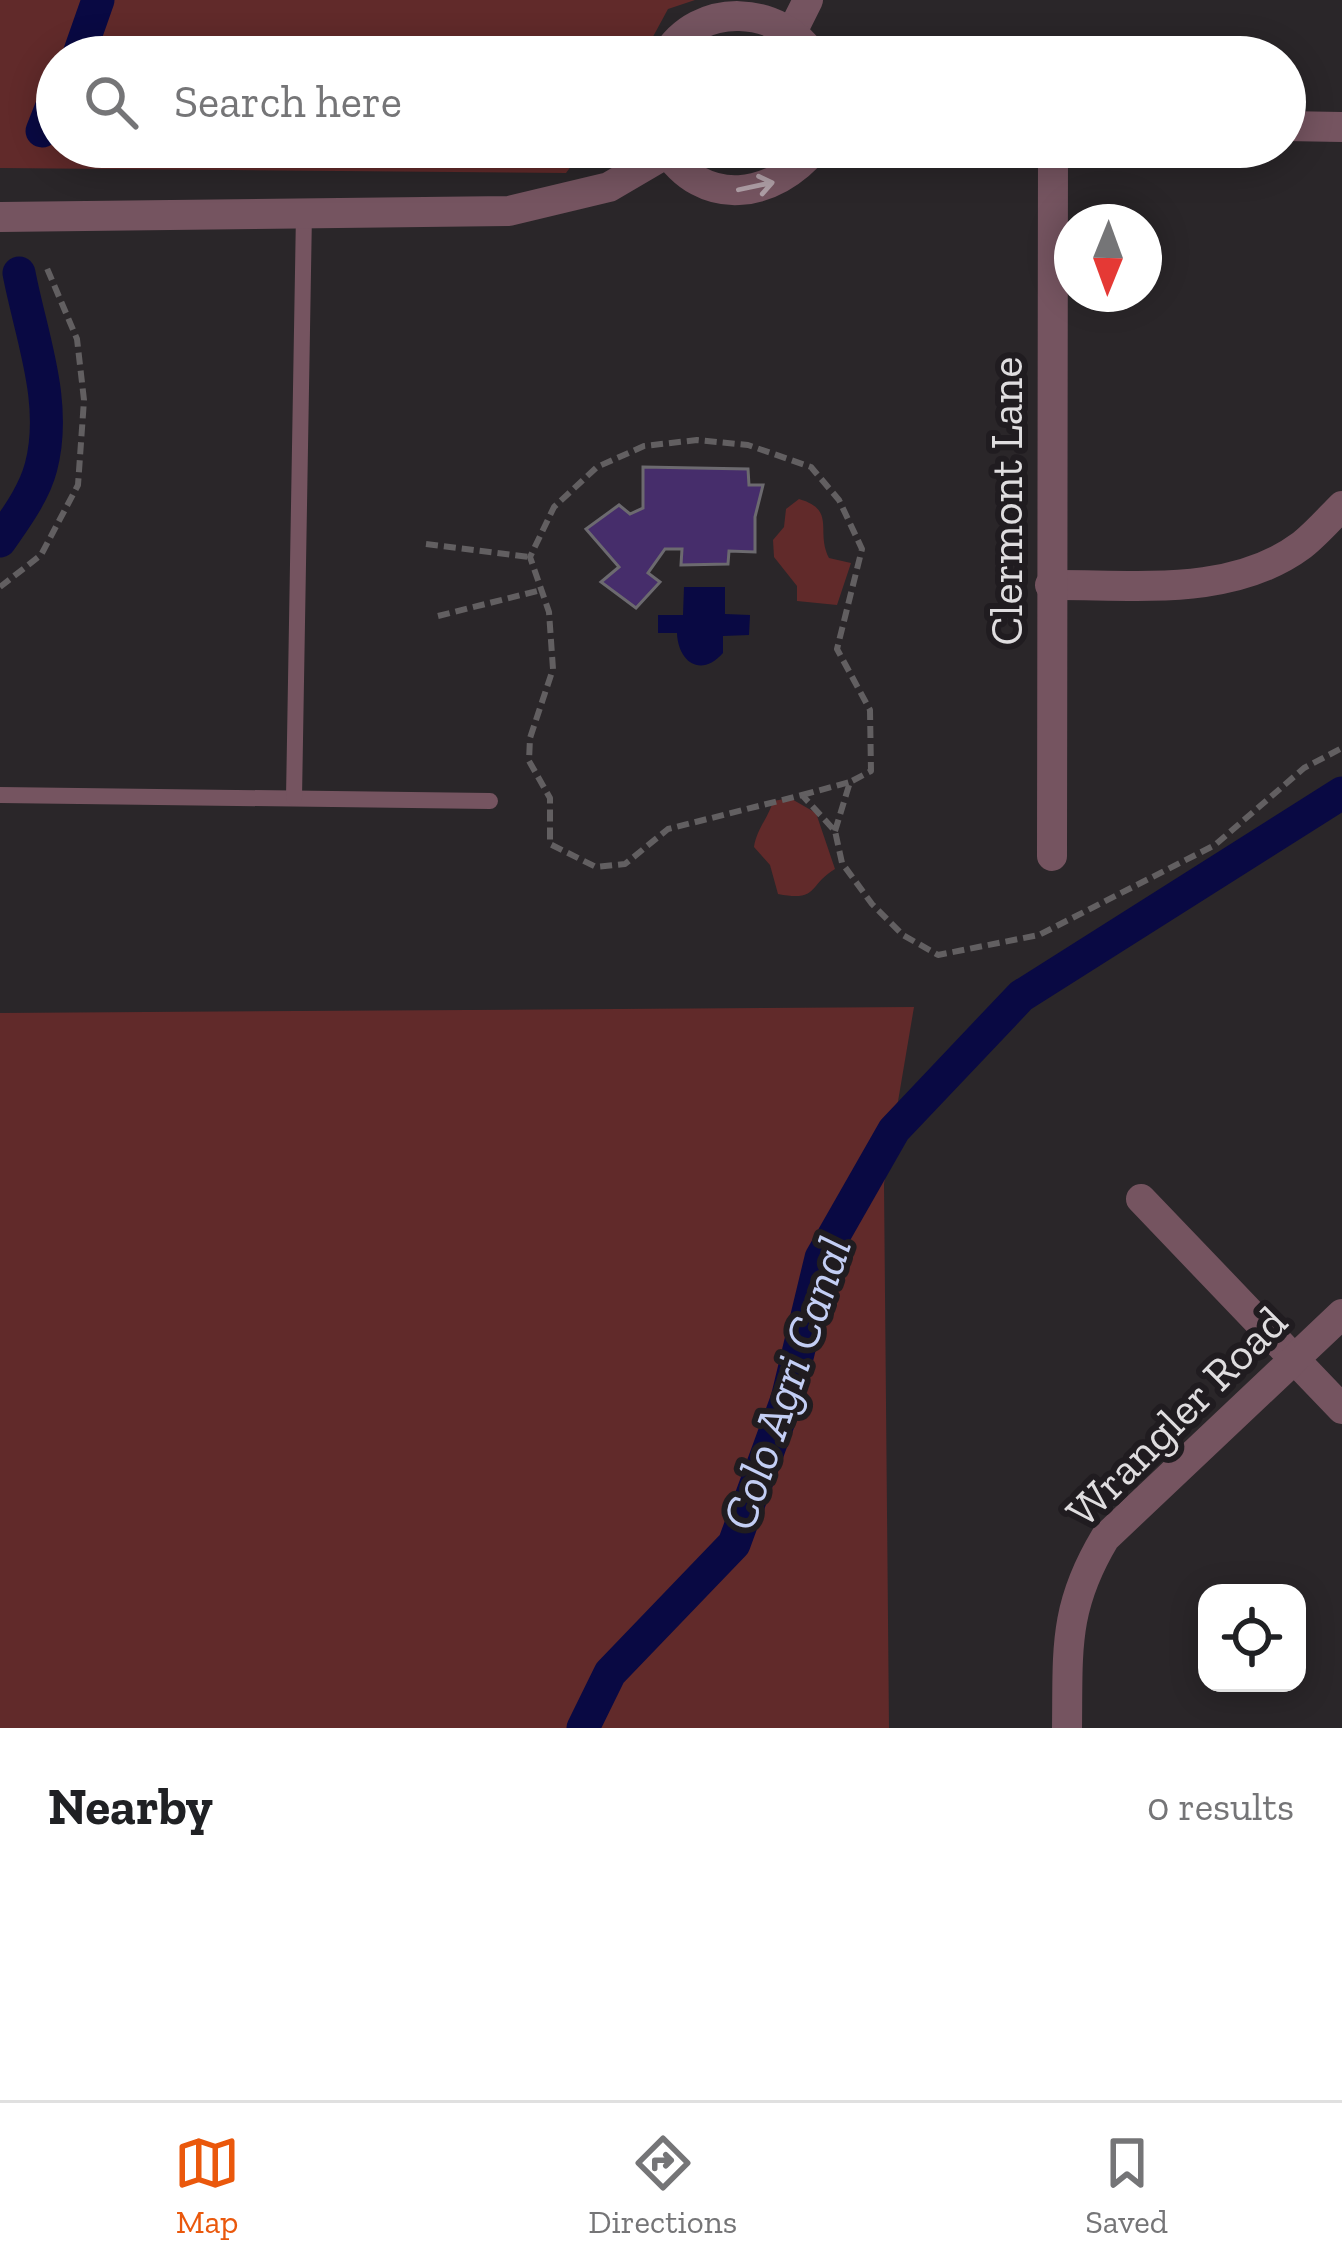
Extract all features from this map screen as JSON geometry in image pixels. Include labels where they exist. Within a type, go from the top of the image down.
[{"type":"street","points":[[792,32],[808,0]]},
{"type":"street","points":[[684,36],[713,18],[740,14],[768,19],[796,36]]},
{"type":"street","points":[[1306,126],[1342,127]]},
{"type":"street","points":[[0,217],[508,211],[609,187],[638,168]]},
{"type":"street","points":[[681,168],[708,185],[732,190],[757,189],[781,181],[798,168]]},
{"type":"street","name":"Clermont Lane","points":[[1052,856],[1053,168]]},
{"type":"street","points":[[1050,585],[1186,584],[1241,575],[1300,546],[1342,506]]},
{"type":"street","points":[[1141,1199],[1342,1409]]},
{"type":"street","name":"Wrangler Road","points":[[1066,1728],[1068,1633],[1074,1601],[1083,1574],[1105,1538],[1342,1314]]},
{"type":"lane","points":[[294,798],[304,213]]},
{"type":"lane","points":[[0,795],[490,801]]},
{"type":"path","points":[[0,587],[41,555],[78,485],[84,400],[77,339],[46,266]]},
{"type":"path","points":[[697,440],[748,445],[811,467],[839,500],[862,549],[837,650],[870,710],[871,771],[850,782],[668,829],[625,864],[596,867],[550,844],[550,798],[529,760],[530,738],[553,669],[549,612],[542,590],[530,556],[554,507],[597,467],[644,446],[697,440]]},
{"type":"path","points":[[426,544],[530,556]]},
{"type":"path","points":[[438,616],[542,590]]},
{"type":"path","points":[[802,795],[835,831],[850,782]]},
{"type":"shaded area","points":[[0,0],[695,0],[668,9],[653,36],[36,36],[36,168],[570,168],[566,173],[0,168]]},
{"type":"shaded area","points":[[799,499],[822,515],[829,558],[851,563],[837,605],[797,601],[797,586],[774,557],[773,540],[784,527],[786,509]]},
{"type":"shaded area","points":[[684,587],[725,587],[725,614],[750,615],[749,635],[723,636],[723,653],[715,661],[699,665],[686,659],[677,633],[658,633],[658,615],[683,615]]},
{"type":"shaded area","points":[[790,798],[816,813],[835,869],[800,896],[778,894],[770,865],[754,847],[773,801]]},
{"type":"shaded area","points":[[914,1007],[884,1184],[889,1728],[0,1728],[0,1013]]},
{"type":"building","points":[[643,467],[748,469],[749,485],[763,485],[755,517],[755,552],[729,551],[728,564],[681,565],[682,549],[665,549],[648,573],[660,582],[636,608],[601,582],[619,567],[586,529],[619,505],[630,514],[643,508]]},
{"type":"waterway","points":[[85,36],[98,0]]},
{"type":"waterway","points":[[0,541],[34,487],[45,443],[45,394],[19,273]]},
{"type":"waterway","name":"Colo Agri Canal","points":[[583,1728],[610,1673],[734,1544],[787,1399],[821,1258],[894,1130],[1021,996],[1342,793]]}]
